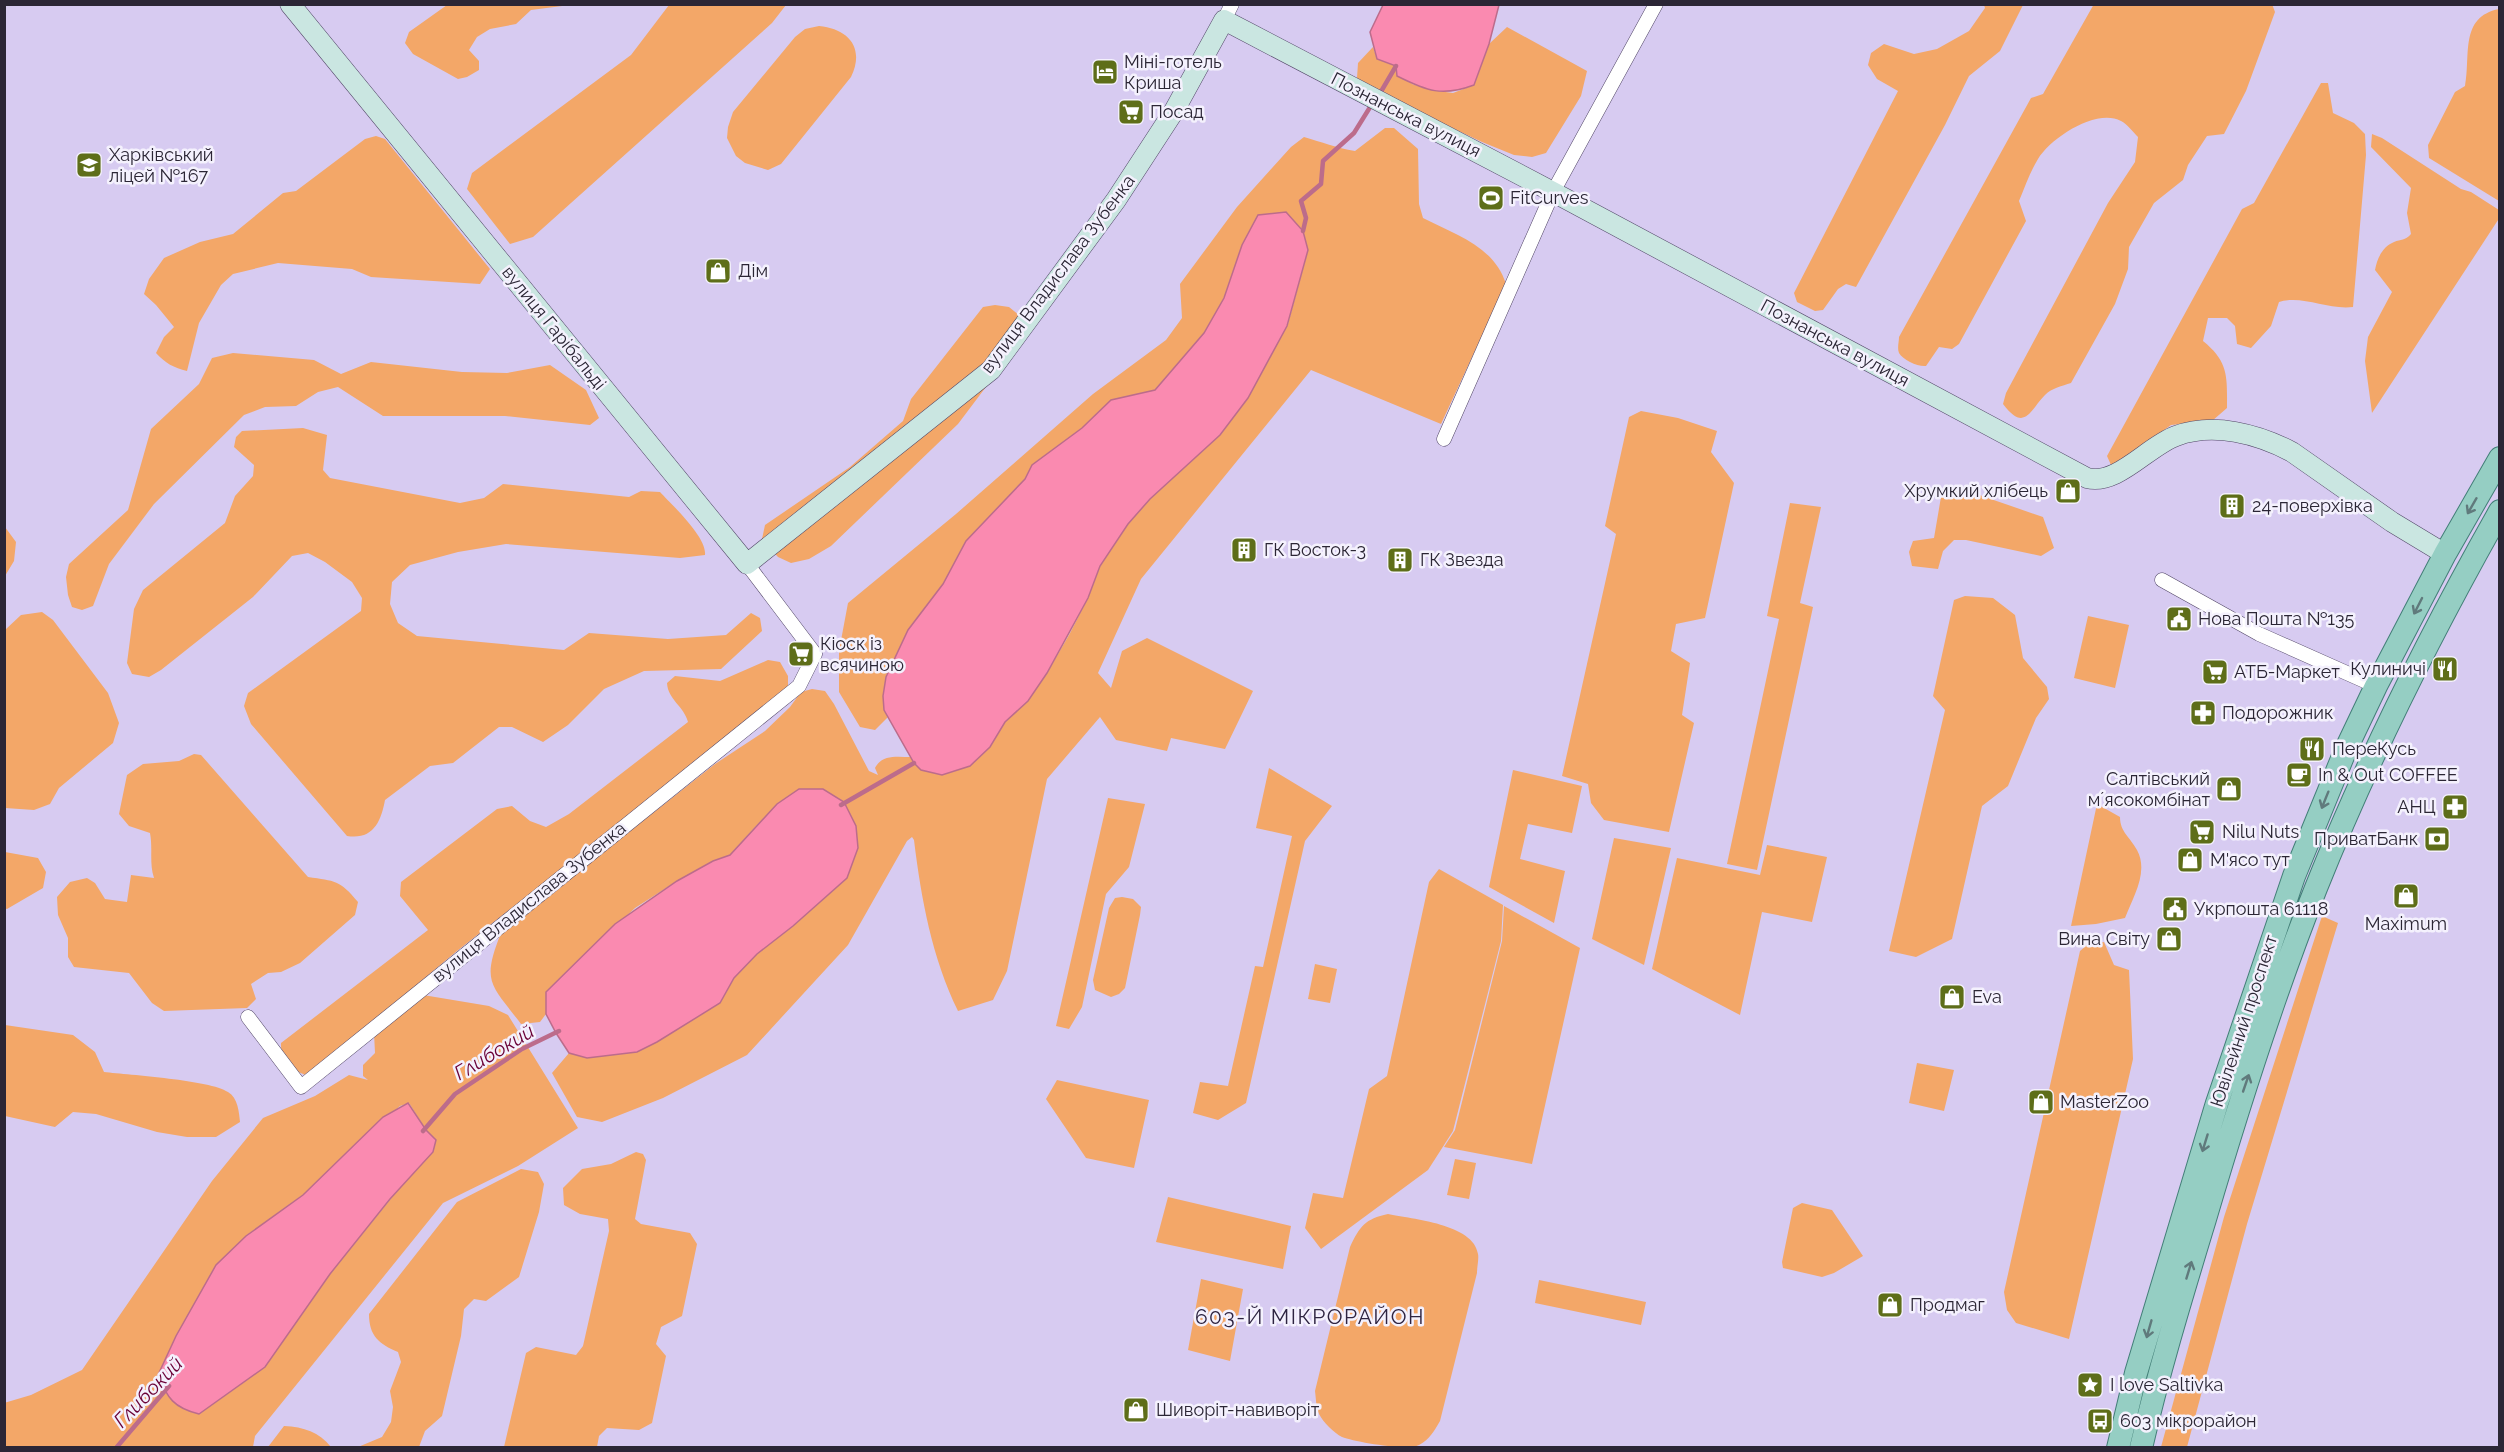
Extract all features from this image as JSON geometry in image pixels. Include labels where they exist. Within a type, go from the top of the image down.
[{"type":"main road","name":"Ювілейний проспект","points":[[2141,1448],[2146,1376],[2217,1103],[2294,876],[2346,749],[2376,686],[2445,554],[2499,458]]},
{"type":"main road","name":"Ювілейний проспект","points":[[2118,1448],[2146,1376],[2240,1102],[2318,885],[2363,778],[2400,699],[2499,511]]},
{"type":"main road","points":[[2294,876],[2318,885]]},
{"type":"street","name":"вулиця Гарібальді","points":[[290,4],[747,564],[815,654]]},
{"type":"street","points":[[1444,440],[1553,192],[1656,4]]},
{"type":"street","name":"вулиця Владислава Зубенка","points":[[747,564],[991,370],[1116,200],[1174,111],[1228,12]]},
{"type":"street","name":"Познанська вулиця","points":[[1228,12],[1346,84],[1553,192],[2087,478],[2095,480],[2115,475],[2176,436],[2210,430],[2253,436],[2276,443],[2292,452],[2392,522],[2445,554]]},
{"type":"street","points":[[2162,580],[2259,634],[2376,686]]},
{"type":"street","name":"вулиця Владислава Зубенка","points":[[249,1017],[301,1087],[799,686],[815,654]]},
{"type":"shaded area","points":[[2094,4],[2272,4],[2275,12],[2246,91],[2224,134],[2207,136],[2188,165],[2183,180],[2154,203],[2129,247],[2128,269],[2115,304],[2071,383],[2048,393],[2027,416],[2022,418],[2011,413],[2003,404],[2006,393],[2108,203],[2135,162],[2138,137],[2123,122],[2111,118],[2099,118],[2075,127],[2053,142],[2038,159],[2019,201],[2026,221],[1959,344],[1952,349],[1939,347],[1926,366],[1923,366],[1901,356],[1898,349],[1899,337],[2031,98],[2043,94]]},
{"type":"shaded area","points":[[447,5],[570,5],[531,10],[516,24],[490,29],[477,37],[469,50],[479,61],[479,70],[458,79],[413,54],[405,43],[409,32]]},
{"type":"shaded area","points":[[669,5],[786,5],[772,23],[533,237],[510,244],[467,189],[472,173],[631,55]]},
{"type":"shaded area","points":[[1383,5],[1499,5],[1489,44],[1474,85],[1453,91],[1426,89],[1397,76],[1396,66],[1377,59],[1370,32]]},
{"type":"shaded area","points":[[1984,5],[2023,5],[2000,51],[1969,76],[1945,125],[1856,287],[1846,284],[1838,289],[1823,310],[1815,311],[1797,302],[1794,293],[1898,91],[1877,79],[1868,65],[1871,53],[1884,44],[1914,54],[1937,49],[1969,31],[1985,8]]},
{"type":"shaded area","points":[[2500,9],[2499,201],[2429,158],[2428,145],[2455,92],[2465,86],[2472,29],[2486,13]]},
{"type":"shaded area","points":[[819,26],[839,31],[852,42],[856,57],[851,77],[781,164],[768,170],[745,163],[736,156],[727,138],[733,112],[795,37],[805,29]]},
{"type":"shaded area","points":[[1507,27],[1587,71],[1581,96],[1546,153],[1532,157],[1514,155],[1363,86],[1357,78],[1358,63],[1373,47],[1377,59],[1396,66],[1412,84],[1453,93],[1474,85],[1489,44]]},
{"type":"shaded area","points":[[2321,83],[2328,83],[2333,113],[2354,123],[2365,134],[2366,155],[2353,307],[2297,300],[2279,302],[2271,326],[2251,348],[2237,344],[2235,326],[2227,318],[2208,318],[2203,341],[2218,356],[2225,371],[2227,408],[2212,421],[2171,425],[2121,462],[2111,465],[2107,456],[2242,209],[2254,203]]},
{"type":"shaded area","points":[[1385,128],[1394,128],[1418,149],[1419,204],[1423,218],[1461,236],[1483,251],[1493,260],[1506,284],[1441,424],[1311,370],[1141,579],[1098,673],[1111,688],[1122,651],[1147,638],[1253,691],[1225,749],[1171,738],[1167,751],[1116,740],[1100,717],[1047,779],[1007,971],[993,1000],[958,1011],[934,949],[912,837],[907,841],[848,945],[747,1055],[663,1098],[602,1122],[577,1117],[552,1073],[569,1053],[587,1058],[654,1043],[720,1003],[734,978],[757,954],[793,926],[847,878],[844,802],[823,789],[799,789],[756,826],[730,855],[713,861],[677,881],[635,908],[546,992],[546,1014],[540,1022],[521,1024],[502,1000],[492,982],[491,963],[501,933],[715,764],[765,731],[790,707],[801,692],[812,689],[825,691],[869,771],[878,775],[875,768],[882,760],[890,757],[911,757],[914,763],[942,775],[970,766],[990,747],[1005,722],[1028,701],[1047,673],[1088,598],[1100,566],[1128,524],[1150,499],[1220,435],[1248,398],[1288,324],[1308,250],[1242,245],[1224,298],[1204,333],[1155,390],[1111,400],[1082,428],[1033,465],[1025,479],[966,541],[943,584],[908,630],[886,676],[883,696],[884,710],[888,717],[875,730],[860,727],[839,692],[839,651],[848,603],[956,514],[1093,394],[1166,340],[1182,318],[1180,284],[1237,207],[1291,147],[1304,137],[1355,151]]},
{"type":"shaded area","points":[[2372,134],[2499,210],[2500,217],[2372,413],[2365,361],[2368,337],[2392,292],[2375,270],[2386,247],[2411,234],[2407,213],[2411,188],[2371,147]]},
{"type":"shaded area","points":[[376,136],[385,139],[490,269],[480,284],[371,277],[352,269],[278,263],[233,274],[221,285],[199,323],[187,371],[170,365],[159,357],[156,353],[164,337],[174,327],[144,294],[149,279],[164,258],[200,242],[233,234],[283,193],[296,191],[365,139]]},
{"type":"shaded area","points":[[1286,212],[1303,231],[1308,250],[1287,326],[1248,398],[1220,435],[1150,499],[1128,524],[1100,566],[1088,598],[1047,673],[1028,701],[1005,722],[990,747],[970,766],[942,775],[921,770],[914,763],[884,710],[883,696],[886,677],[908,630],[943,584],[966,541],[1025,479],[1032,465],[1082,428],[1111,400],[1155,390],[1204,333],[1224,298],[1242,245],[1258,215]]},
{"type":"shaded area","points":[[995,305],[1009,307],[1020,316],[1010,355],[958,424],[831,546],[809,559],[791,563],[778,557],[762,539],[765,525],[850,467],[903,421],[911,399],[983,307]]},
{"type":"shaded area","points":[[233,353],[314,360],[341,374],[371,362],[462,372],[507,373],[550,365],[586,390],[599,418],[590,425],[505,416],[383,416],[338,387],[318,392],[296,406],[265,407],[244,415],[154,504],[109,564],[93,606],[82,610],[72,607],[66,577],[69,564],[128,510],[151,429],[199,384],[212,358]]},
{"type":"shaded area","points":[[1641,411],[1678,418],[1717,431],[1711,452],[1734,483],[1705,618],[1676,624],[1671,651],[1690,663],[1682,715],[1694,723],[1669,832],[1604,820],[1591,803],[1588,784],[1562,776],[1616,534],[1605,526],[1629,417]]},
{"type":"shaded area","points":[[303,428],[327,435],[323,470],[330,478],[460,503],[484,498],[503,484],[629,497],[641,491],[660,492],[688,522],[704,548],[705,555],[680,558],[506,544],[458,552],[410,565],[392,582],[390,604],[398,623],[417,636],[564,650],[589,633],[668,639],[726,635],[751,613],[760,618],[762,631],[721,669],[644,671],[604,689],[568,725],[543,742],[512,727],[499,727],[453,763],[430,766],[385,800],[378,822],[369,832],[356,837],[347,836],[251,724],[244,706],[248,693],[361,611],[362,598],[352,582],[325,562],[308,553],[292,556],[253,597],[161,670],[149,677],[132,674],[127,663],[134,609],[143,590],[225,523],[235,496],[253,476],[254,465],[234,447],[236,437],[242,431]]},
{"type":"shaded area","points":[[1956,487],[2043,517],[2054,548],[2041,556],[1966,540],[1954,540],[1943,551],[1938,569],[1912,566],[1909,552],[1913,541],[1934,538],[1941,497]]},
{"type":"shaded area","points":[[1790,503],[1821,507],[1800,603],[1813,607],[1757,870],[1727,864],[1779,619],[1767,616]]},
{"type":"shaded area","points":[[5,527],[16,542],[14,561],[5,576]]},
{"type":"shaded area","points":[[1965,596],[1993,598],[2015,615],[2023,658],[2047,687],[2049,699],[2036,718],[2008,786],[1982,806],[1952,939],[1916,957],[1889,951],[1945,710],[1933,696],[1954,600]]},
{"type":"shaded area","points":[[42,612],[53,620],[108,693],[119,723],[113,743],[59,788],[50,804],[34,810],[5,808],[5,630],[21,615]]},
{"type":"shaded area","points":[[2088,616],[2129,625],[2115,688],[2074,678]]},
{"type":"shaded area","points":[[768,660],[780,662],[788,676],[788,691],[457,951],[308,1076],[288,1064],[281,1049],[281,1043],[428,930],[400,896],[401,882],[497,809],[512,806],[530,821],[546,827],[569,814],[688,722],[668,689],[667,683],[675,676],[720,681]]},
{"type":"shaded area","points":[[194,754],[201,755],[308,877],[341,885],[358,902],[355,915],[300,963],[281,972],[268,973],[251,984],[256,999],[247,1008],[164,1011],[152,1003],[129,973],[74,967],[68,957],[68,938],[58,915],[57,897],[70,882],[87,878],[95,883],[105,899],[127,902],[131,875],[154,878],[150,833],[129,826],[119,814],[127,775],[143,764],[179,761]]},
{"type":"shaded area","points":[[1269,768],[1332,806],[1305,841],[1246,1103],[1218,1120],[1193,1113],[1200,1082],[1228,1086],[1255,966],[1263,967],[1292,836],[1256,828]]},
{"type":"shaded area","points":[[1513,770],[1582,786],[1572,833],[1528,824],[1520,859],[1565,871],[1554,923],[1489,887]]},
{"type":"shaded area","points":[[799,789],[823,789],[844,802],[856,826],[858,848],[847,878],[793,926],[757,954],[734,978],[720,1003],[637,1052],[587,1058],[569,1053],[546,1014],[546,992],[615,924],[677,881],[713,861],[730,855],[777,804]]},
{"type":"shaded area","points":[[1108,798],[1145,804],[1129,867],[1106,894],[1082,1007],[1069,1029],[1056,1026]]},
{"type":"shaded area","points":[[2097,804],[2120,817],[2124,831],[2140,858],[2141,876],[2125,918],[2071,926]]},
{"type":"shaded area","points":[[1614,838],[1671,848],[1644,965],[1592,939]]},
{"type":"shaded area","points":[[1767,845],[1827,857],[1812,922],[1762,912],[1740,1015],[1652,969],[1677,858],[1760,875]]},
{"type":"shaded area","points":[[5,852],[38,858],[46,872],[43,888],[7,909],[4,908]]},
{"type":"shaded area","points":[[1439,869],[1503,905],[1501,941],[1453,1131],[1428,1170],[1321,1249],[1305,1228],[1313,1193],[1343,1198],[1369,1089],[1387,1076],[1429,882]]},
{"type":"shaded area","points":[[1115,898],[1133,899],[1141,907],[1125,988],[1119,994],[1111,997],[1095,990],[1093,980],[1109,908]]},
{"type":"shaded area","points":[[1504,906],[1580,948],[1532,1164],[1444,1147],[1455,1130],[1502,941]]},
{"type":"shaded area","points":[[2322,916],[2338,923],[2247,1224],[2187,1447],[2161,1447],[2224,1217]]},
{"type":"shaded area","points":[[2104,942],[2114,965],[2129,970],[2133,1059],[2069,1339],[2016,1323],[2007,1310],[2004,1292],[2080,951],[2087,945]]},
{"type":"shaded area","points":[[1315,964],[1337,969],[1330,1003],[1308,999]]},
{"type":"shaded area","points":[[423,995],[489,1006],[508,1015],[578,1128],[518,1166],[443,1203],[255,1436],[253,1447],[5,1447],[4,1403],[31,1395],[82,1370],[212,1181],[263,1118],[315,1096],[349,1075],[368,1080],[363,1076],[363,1065],[375,1053],[374,1033]],"holes":[[[409,1103],[426,1130],[436,1140],[330,1274],[265,1367],[199,1414],[176,1336],[216,1265],[246,1236],[303,1195],[400,1106]]]},
{"type":"shaded area","points":[[5,1025],[73,1035],[95,1052],[104,1072],[188,1081],[219,1088],[234,1098],[240,1122],[216,1137],[187,1137],[157,1132],[96,1114],[73,1112],[55,1127],[5,1116]]},
{"type":"shaded area","points":[[1917,1063],[1954,1070],[1944,1111],[1909,1103]]},
{"type":"shaded area","points":[[1057,1080],[1149,1100],[1134,1168],[1086,1158],[1046,1099]]},
{"type":"shaded area","points":[[408,1103],[426,1130],[436,1140],[433,1152],[390,1199],[330,1274],[265,1367],[199,1414],[177,1405],[168,1396],[158,1375],[176,1336],[216,1265],[246,1236],[303,1195],[383,1117]]},
{"type":"shaded area","points":[[636,1152],[643,1154],[646,1160],[635,1219],[641,1224],[690,1233],[697,1244],[682,1316],[661,1327],[656,1344],[666,1356],[652,1423],[639,1430],[607,1428],[599,1436],[597,1447],[504,1447],[526,1353],[536,1347],[576,1355],[583,1346],[609,1231],[608,1219],[580,1214],[564,1205],[563,1188],[582,1169],[611,1164]]},
{"type":"shaded area","points":[[1455,1159],[1476,1163],[1469,1199],[1447,1195]]},
{"type":"shaded area","points":[[521,1169],[538,1172],[544,1184],[539,1212],[519,1277],[486,1301],[474,1299],[464,1309],[461,1336],[442,1416],[425,1431],[419,1447],[358,1447],[382,1437],[391,1422],[393,1407],[390,1391],[401,1362],[398,1352],[385,1346],[373,1334],[369,1314],[457,1202]]},
{"type":"shaded area","points":[[1168,1197],[1291,1226],[1283,1269],[1156,1242]]},
{"type":"shaded area","points":[[1802,1203],[1832,1210],[1863,1256],[1834,1273],[1822,1277],[1783,1268],[1782,1262],[1793,1208]]},
{"type":"shaded area","points":[[1388,1214],[1454,1229],[1474,1244],[1478,1256],[1477,1273],[1440,1421],[1426,1440],[1413,1447],[1381,1445],[1342,1437],[1326,1424],[1318,1412],[1315,1391],[1350,1247],[1364,1224]]},
{"type":"shaded area","points":[[1201,1279],[1243,1289],[1230,1361],[1188,1350]]},
{"type":"shaded area","points":[[1539,1280],[1646,1302],[1641,1325],[1535,1303]]},
{"type":"shaded area","points":[[284,1426],[311,1431],[331,1447],[268,1447]]},
{"type":"waterway","name":"Глибокий","points":[[1379,95],[1396,66]]},
{"type":"waterway","name":"Глибокий","points":[[1303,231],[1306,218],[1301,201],[1321,184],[1323,161],[1354,133],[1372,104]]},
{"type":"waterway","name":"Глибокий","points":[[841,805],[914,763]]},
{"type":"waterway","name":"Глибокий","points":[[423,1131],[455,1094],[522,1049],[559,1031]]},
{"type":"waterway","name":"Глибокий","points":[[116,1448],[169,1386]]},
{"type":"place","name":"Міні-готель Криша","points":[[1105,72]]},
{"type":"place","name":"Посад","points":[[1131,112]]},
{"type":"place","name":"Харківський ліцей №167","points":[[89,165]]},
{"type":"place","name":"FitCurves","points":[[1491,198]]},
{"type":"place","name":"Дім","points":[[718,271]]},
{"type":"place","name":"Хрумкий хлібець","points":[[2068,491]]},
{"type":"place","name":"24-поверхівка","points":[[2232,506]]},
{"type":"place","name":"ГК Восток-3","points":[[1244,550]]},
{"type":"place","name":"ГК Звезда","points":[[1400,560]]},
{"type":"place","name":"Нова Пошта №135","points":[[2179,619]]},
{"type":"place","name":"Кіоск із всячиною","points":[[801,654]]},
{"type":"place","name":"Кулиничі","points":[[2445,669]]},
{"type":"place","name":"АТБ-Маркет","points":[[2215,672]]},
{"type":"place","name":"Подорожник","points":[[2203,713]]},
{"type":"place","name":"ПереКусь","points":[[2312,749]]},
{"type":"place","name":"In & Out COFFEE","points":[[2299,775]]},
{"type":"place","name":"Салтівський мʼясокомбінат","points":[[2229,789]]},
{"type":"place","name":"АНЦ","points":[[2455,807]]},
{"type":"place","name":"Nilu Nuts","points":[[2202,832]]},
{"type":"place","name":"ПриватБанк","points":[[2437,839]]},
{"type":"place","name":"М'ясо тут","points":[[2190,860]]},
{"type":"place","name":"Maximum","points":[[2406,896]]},
{"type":"place","name":"Укрпошта 61118","points":[[2175,909]]},
{"type":"place","name":"Вина Світу","points":[[2169,939]]},
{"type":"place","name":"Eva","points":[[1952,997]]},
{"type":"place","name":"MasterZoo","points":[[2041,1102]]},
{"type":"place","name":"Продмаг","points":[[1890,1305]]},
{"type":"place","name":"I love Saltivka","points":[[2090,1385]]},
{"type":"place","name":"Шиворіт-навиворіт","points":[[1136,1410]]},
{"type":"place","name":"603 мікрорайон","points":[[2100,1421]]},
{"type":"district","name":"603-Й МІКРОРАЙОН","points":[[1310,1317]]}]
